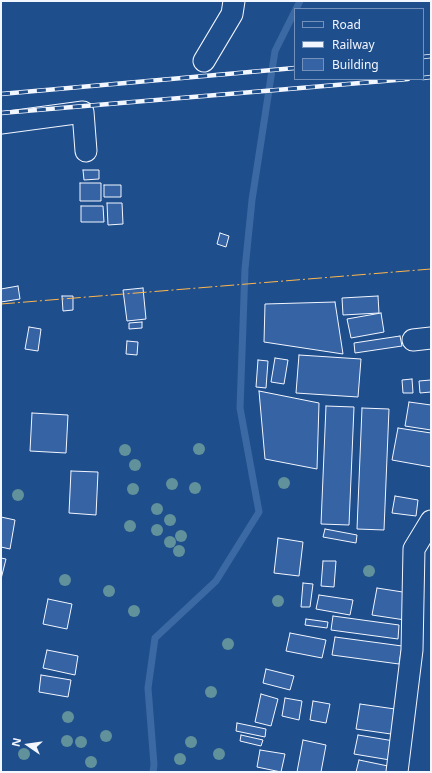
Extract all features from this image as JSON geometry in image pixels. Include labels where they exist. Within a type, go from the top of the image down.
[{"type":"street","points":[[204,61],[232,14],[234,1]]},
{"type":"street","points":[[1,123],[83,112],[86,151]]},
{"type":"street","points":[[397,772],[412,650],[414,548],[431,521]]},
{"type":"building","points":[[83,170],[99,170],[99,179],[84,180]]},
{"type":"building","points":[[80,183],[101,183],[101,201],[80,201]]},
{"type":"building","points":[[104,185],[121,185],[121,197],[104,197]]},
{"type":"building","points":[[107,203],[122,203],[123,224],[108,225]]},
{"type":"building","points":[[81,206],[103,206],[104,222],[81,222]]},
{"type":"building","points":[[220,233],[229,236],[226,247],[217,244]]},
{"type":"building","points":[[18,286],[20,299],[1,302],[1,289]]},
{"type":"building","points":[[143,288],[146,319],[127,321],[123,290]]},
{"type":"building","points":[[62,296],[73,296],[73,310],[63,311]]},
{"type":"building","points":[[378,296],[379,313],[343,315],[342,298]]},
{"type":"building","points":[[335,302],[343,354],[264,342],[265,304]]},
{"type":"building","points":[[381,313],[384,332],[351,338],[347,319]]},
{"type":"building","points":[[142,322],[142,328],[129,329],[129,323]]},
{"type":"building","points":[[29,327],[41,329],[38,351],[25,349]]},
{"type":"building","points":[[400,336],[402,346],[355,353],[354,343]]},
{"type":"building","points":[[127,341],[138,342],[137,355],[126,354]]},
{"type":"building","points":[[299,355],[361,359],[358,397],[296,393]]},
{"type":"building","points":[[275,358],[288,360],[284,384],[271,382]]},
{"type":"building","points":[[258,360],[268,361],[266,388],[256,387]]},
{"type":"building","points":[[412,379],[413,393],[403,393],[402,380]]},
{"type":"building","points":[[431,380],[431,392],[420,393],[419,381]]},
{"type":"building","points":[[259,391],[319,403],[317,469],[265,459]]},
{"type":"building","points":[[409,402],[431,405],[431,430],[405,426]]},
{"type":"building","points":[[326,406],[354,407],[349,525],[321,524]]},
{"type":"building","points":[[362,408],[389,409],[384,530],[357,529]]},
{"type":"building","points":[[32,413],[68,415],[66,453],[30,451]]},
{"type":"building","points":[[398,428],[431,433],[431,467],[392,460]]},
{"type":"building","points":[[71,471],[98,472],[96,515],[69,513]]},
{"type":"building","points":[[395,496],[418,500],[416,516],[392,513]]},
{"type":"building","points":[[1,517],[15,520],[10,549],[1,547]]},
{"type":"building","points":[[325,529],[357,535],[356,543],[323,537]]},
{"type":"building","points":[[278,538],[303,542],[299,576],[274,573]]},
{"type":"building","points":[[1,558],[6,559],[1,579]]},
{"type":"building","points":[[323,561],[336,561],[334,587],[321,586]]},
{"type":"building","points":[[303,583],[313,584],[310,607],[301,607]]},
{"type":"building","points":[[377,588],[409,593],[405,620],[372,615]]},
{"type":"building","points":[[319,595],[353,600],[350,615],[316,609]]},
{"type":"building","points":[[48,599],[72,604],[67,629],[43,624]]},
{"type":"building","points":[[333,616],[399,625],[398,639],[331,630]]},
{"type":"building","points":[[306,619],[328,622],[327,628],[305,625]]},
{"type":"building","points":[[290,633],[326,640],[322,658],[286,651]]},
{"type":"building","points":[[335,637],[402,646],[399,664],[332,655]]},
{"type":"building","points":[[47,650],[78,656],[75,675],[43,668]]},
{"type":"building","points":[[266,669],[294,676],[290,690],[263,683]]},
{"type":"building","points":[[41,675],[71,680],[68,697],[39,692]]},
{"type":"building","points":[[261,694],[278,699],[271,726],[255,722]]},
{"type":"building","points":[[285,698],[302,701],[299,720],[282,716]]},
{"type":"building","points":[[313,701],[330,704],[326,723],[310,720]]},
{"type":"building","points":[[360,704],[395,709],[391,734],[356,729]]},
{"type":"building","points":[[237,723],[266,729],[265,737],[236,731]]},
{"type":"building","points":[[241,735],[263,740],[261,746],[240,741]]},
{"type":"building","points":[[358,735],[394,741],[390,760],[354,754]]},
{"type":"building","points":[[303,740],[326,745],[321,772],[297,772]]},
{"type":"building","points":[[260,750],[285,754],[281,772],[257,767]]},
{"type":"building","points":[[359,760],[388,766],[387,772],[356,772]]},
{"type":"waterway","points":[[296,8],[300,1]]},
{"type":"waterway","points":[[153,772],[154,765],[148,688],[155,638],[216,581],[259,512],[240,408],[245,269],[252,200],[275,51],[294,13]]},
{"type":"railway","points":[[424,57],[431,56]]},
{"type":"railway","points":[[1,94],[294,68]]},
{"type":"railway","points":[[424,78],[431,77]]},
{"type":"railway","points":[[1,113],[396,80]]},
{"type":"power","points":[[1,304],[431,269]]}]
